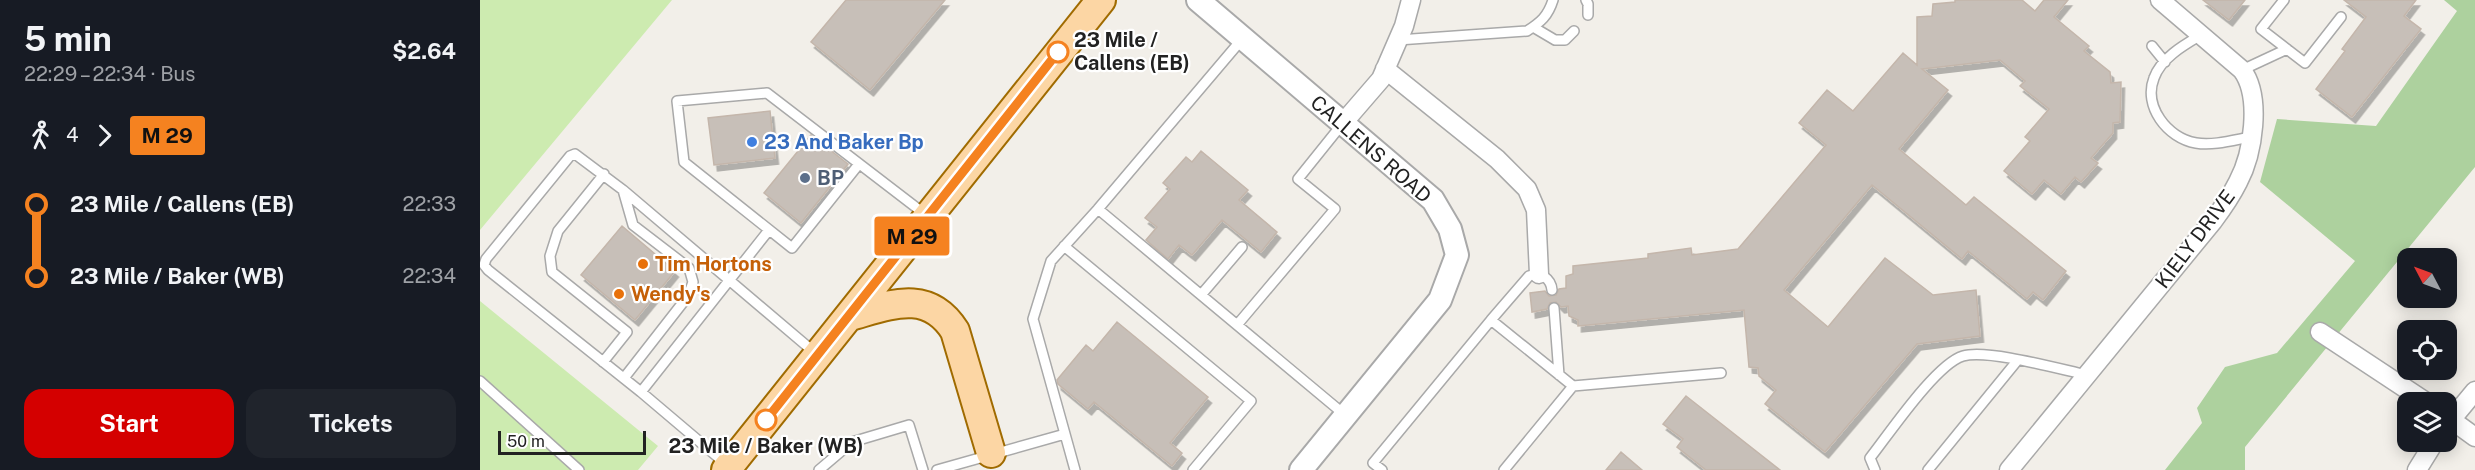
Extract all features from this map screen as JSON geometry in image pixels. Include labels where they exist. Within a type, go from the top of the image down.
[{"type":"main road","points":[[727,468],[819,356],[1101,0]]},
{"type":"main road","points":[[850,316],[892,304],[910,303],[925,305],[941,314],[955,331],[995,462]]},
{"type":"street","name":"CALLENS ROAD","points":[[1198,0],[1433,200],[1450,229],[1457,255],[1440,300],[1300,470]]},
{"type":"street","points":[[1343,123],[1381,79],[1398,40],[1411,0]]},
{"type":"street","name":"KIELY DRIVE","points":[[2009,470],[2226,203],[2245,168],[2251,137],[2253,99],[2249,80],[2242,70],[2160,0]]},
{"type":"street","points":[[1385,69],[1497,159],[1527,189],[1536,210],[1539,274]]},
{"type":"street","points":[[2320,332],[2411,392]]},
{"type":"street","points":[[2457,410],[2475,391]]},
{"type":"street","points":[[2457,426],[2475,437]]},
{"type":"street","points":[[2417,470],[2428,452]]},
{"type":"lane","points":[[1398,40],[1527,31],[1541,23],[1550,11],[1552,0]]},
{"type":"lane","points":[[1586,0],[1588,15]]},
{"type":"lane","points":[[2284,0],[2261,29],[2305,63],[2341,17]]},
{"type":"lane","points":[[1533,27],[1555,40],[1565,40],[1574,32]]},
{"type":"lane","points":[[2201,35],[2165,62],[2154,76],[2152,87],[2155,110],[2166,127],[2175,134],[2196,143],[2251,137]]},
{"type":"lane","points":[[1075,470],[1033,319],[1051,261],[1243,38]]},
{"type":"lane","points":[[2152,46],[2165,62]]},
{"type":"lane","points":[[2242,70],[2287,49]]},
{"type":"lane","points":[[859,164],[792,248],[684,162],[677,101],[767,93],[928,216]]},
{"type":"lane","points":[[1237,325],[1335,208],[1298,179],[1343,123]]},
{"type":"lane","points":[[727,468],[641,392],[484,265],[486,259],[570,156],[579,155],[604,174],[819,356]]},
{"type":"lane","points":[[603,362],[627,332],[552,272],[550,256],[558,231],[604,174]]},
{"type":"lane","points":[[623,190],[633,225],[689,268],[693,282],[688,296],[624,378]]},
{"type":"lane","points":[[1098,209],[1346,415]]},
{"type":"lane","points":[[641,392],[770,230]]},
{"type":"lane","points":[[1064,246],[1251,401],[1193,470]]},
{"type":"lane","points":[[1201,295],[1242,247]]},
{"type":"lane","points":[[1382,470],[1373,463],[1529,276],[1539,274],[1549,280],[1552,290]]},
{"type":"lane","points":[[1554,309],[1559,375]]},
{"type":"lane","points":[[1491,320],[1573,386],[1721,373]]},
{"type":"lane","points":[[1875,470],[1870,458],[1941,370],[1963,356],[1977,354],[2087,375]]},
{"type":"lane","points":[[1928,470],[2017,361]]},
{"type":"lane","points":[[480,381],[579,470]]},
{"type":"lane","points":[[1504,470],[1573,386]]},
{"type":"lane","points":[[819,470],[852,442],[909,425],[923,470]]},
{"type":"lane","points":[[937,470],[995,462],[1065,434]]},
{"type":"green space","points":[[480,0],[672,0],[480,230]]},
{"type":"green space","points":[[2444,0],[2475,0],[2475,167],[2408,248],[2397,248],[2397,262],[2245,447],[2245,470],[2165,470],[2202,423],[2197,408],[2225,367],[2277,353],[2355,261],[2260,182],[2277,119],[2376,126],[2457,11]]},
{"type":"green space","points":[[480,301],[658,446],[638,470],[480,470]]},
{"type":"building","points":[[846,0],[945,0],[870,90],[811,42]]},
{"type":"building","points":[[1955,0],[2022,0],[2035,11],[2044,0],[2068,0],[2054,17],[2089,46],[2084,51],[2110,72],[2111,83],[2121,82],[2120,122],[2113,123],[2113,133],[2091,158],[2098,163],[2081,182],[2075,177],[2061,194],[2044,180],[2032,194],[2004,171],[2030,141],[2025,137],[2049,109],[2020,86],[2025,81],[2000,60],[1922,69],[1948,90],[1899,149],[1966,205],[1974,197],[2066,271],[2043,300],[2033,292],[2027,299],[1968,251],[1962,259],[1872,185],[1784,290],[1828,327],[1885,258],[1933,295],[1976,290],[1980,336],[1917,344],[1825,452],[1765,404],[1776,390],[1759,376],[1758,368],[1749,367],[1744,310],[1578,326],[1578,320],[1569,316],[1568,306],[1561,307],[1556,302],[1550,303],[1547,309],[1532,312],[1530,293],[1545,291],[1549,296],[1556,295],[1559,289],[1566,288],[1566,276],[1573,274],[1573,266],[1648,258],[1648,254],[1691,248],[1692,255],[1738,249],[1826,145],[1799,123],[1827,90],[1853,111],[1903,53],[1917,65],[1917,17],[1932,16],[1933,4],[1955,2]]},
{"type":"building","points":[[2203,0],[2245,0],[2229,20]]},
{"type":"building","points":[[2344,0],[2416,0],[2404,16],[2421,29],[2352,117],[2316,89],[2345,51],[2342,49],[2366,17]]},
{"type":"building","points":[[770,111],[775,158],[714,165],[708,118]]},
{"type":"building","points":[[811,135],[848,164],[801,223],[764,193]]},
{"type":"building","points":[[1201,151],[1248,190],[1239,200],[1277,232],[1261,252],[1222,220],[1192,255],[1179,245],[1168,259],[1146,240],[1157,227],[1145,218],[1170,189],[1163,183],[1186,157],[1192,162]]},
{"type":"building","points":[[622,226],[675,271],[635,320],[581,275]]},
{"type":"building","points":[[1117,322],[1208,397],[1170,443],[1182,453],[1172,466],[1094,402],[1088,409],[1058,384],[1057,380],[1086,345],[1093,351]]},
{"type":"building","points":[[1686,396],[1780,470],[1706,470],[1677,447],[1683,439],[1663,424]]},
{"type":"building","points":[[1621,452],[1642,470],[1606,470]]},
{"type":"bus line","points":[[766,420],[1058,52]]},
{"type":"place","name":"23 Mile / Callens (EB)","points":[[1058,52]]},
{"type":"place","name":"23 And Baker Bp","points":[[752,142]]},
{"type":"place","name":"BP","points":[[805,178]]},
{"type":"place","name":"Tim Hortons","points":[[643,264]]},
{"type":"place","name":"Wendy's","points":[[619,294]]},
{"type":"place","name":"23 Mile / Baker (WB)","points":[[766,420]]}]
